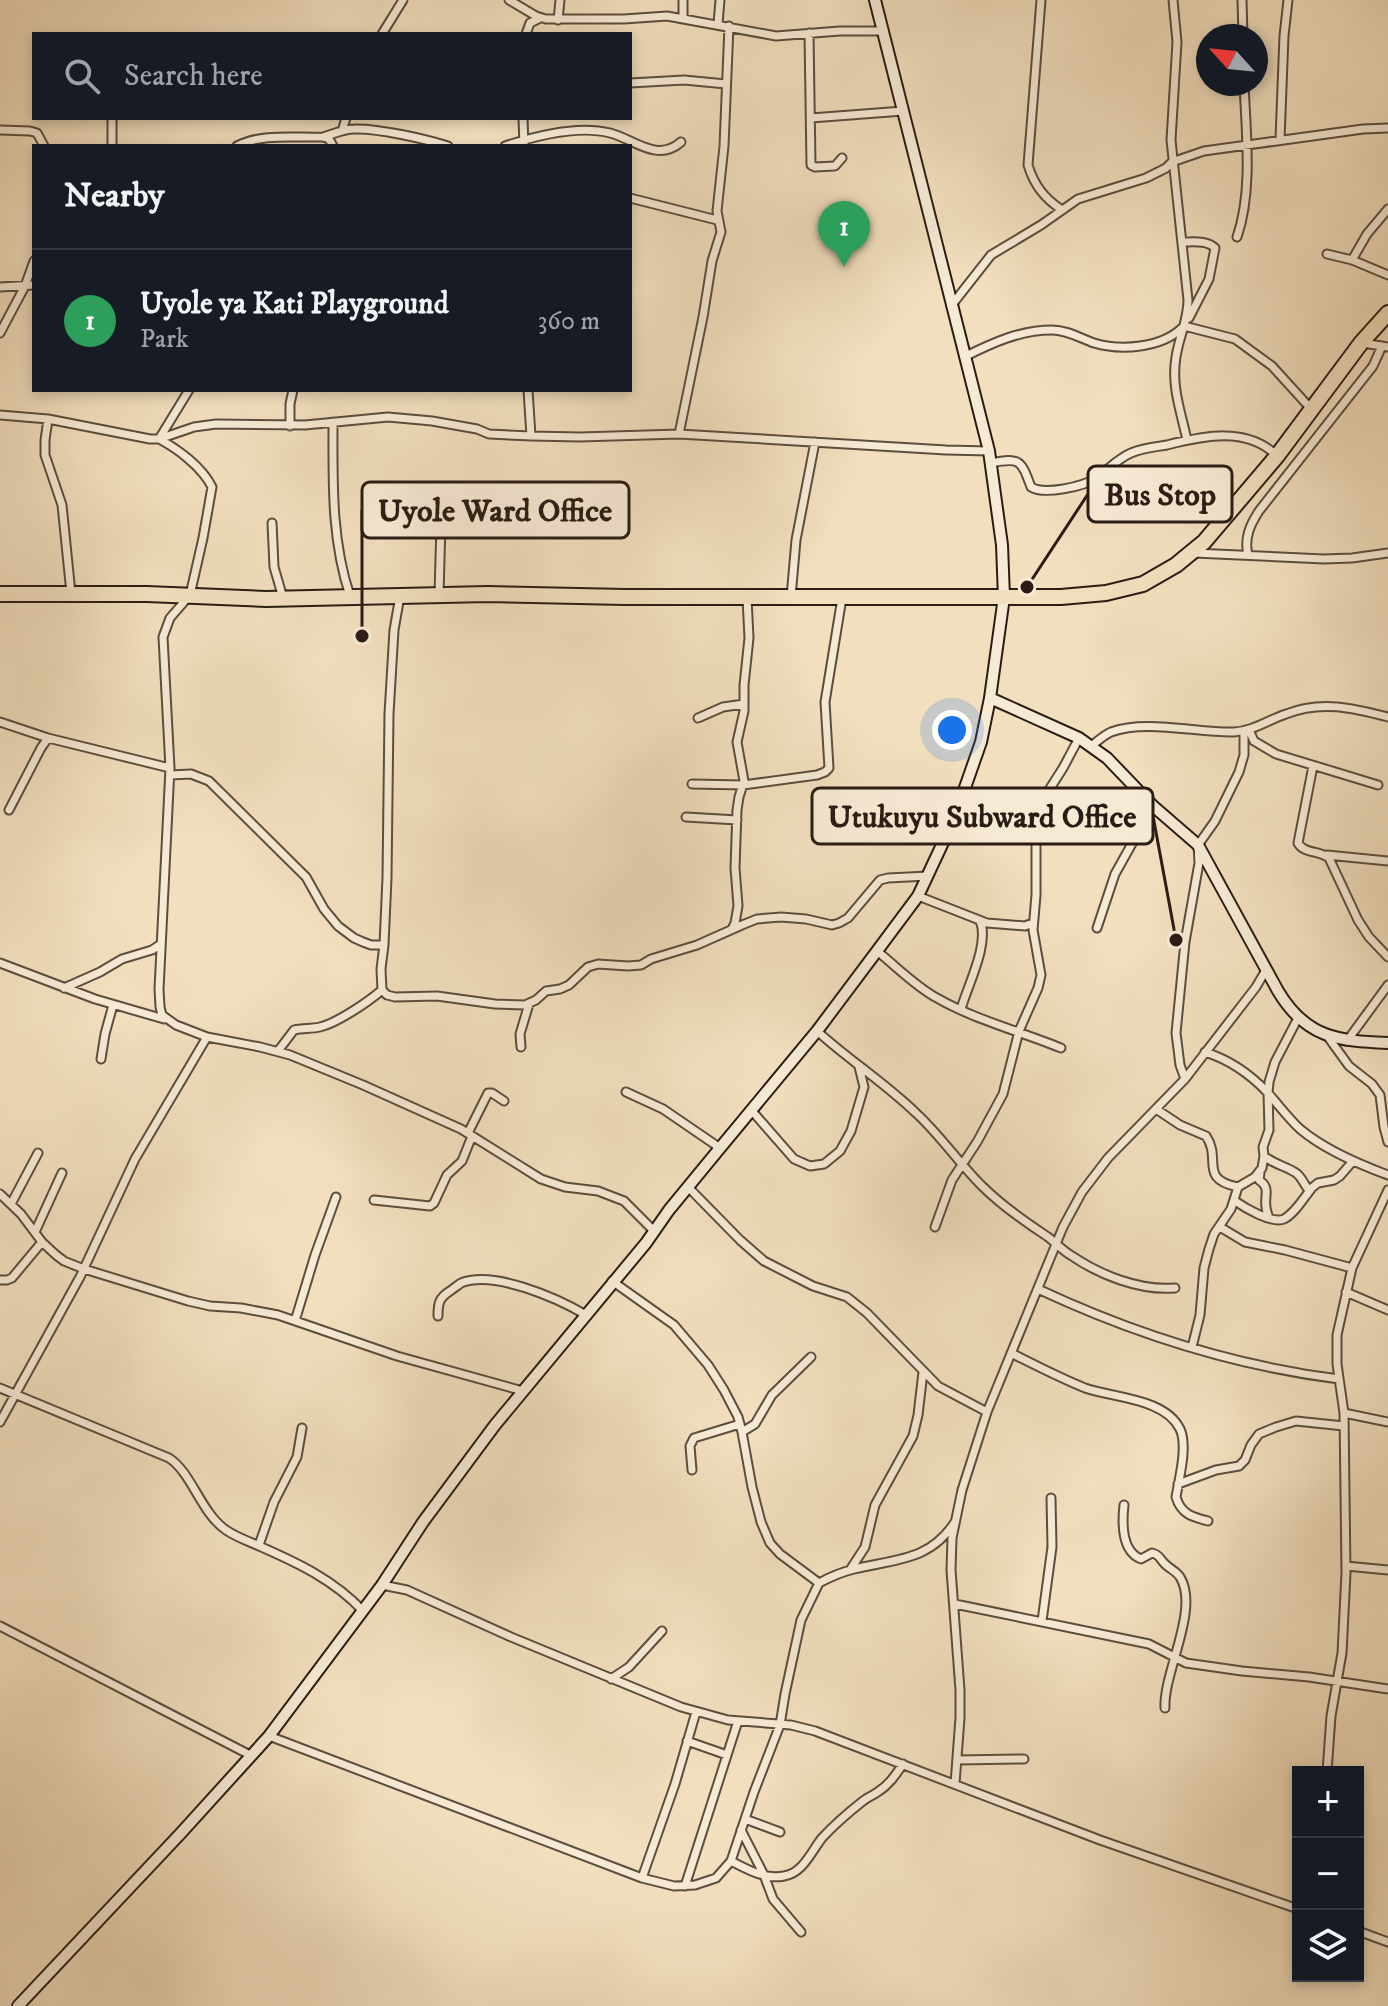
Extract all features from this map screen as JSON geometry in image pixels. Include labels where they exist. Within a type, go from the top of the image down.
[{"type":"highway","points":[[0,594],[283,598],[439,595],[1004,597],[1073,596],[1123,590],[1143,584],[1192,553],[1277,456],[1361,343],[1388,313]]},
{"type":"street","points":[[383,32],[403,0]]},
{"type":"street","points":[[509,0],[540,18],[558,20],[667,16],[767,36],[882,31]]},
{"type":"street","points":[[558,20],[560,0]]},
{"type":"street","points":[[683,0],[683,18]]},
{"type":"street","points":[[718,24],[720,0]]},
{"type":"street","points":[[18,2006],[269,1736],[382,1585],[423,1522],[495,1425],[817,1031],[877,951],[918,896],[954,819],[981,742],[990,698],[1004,597],[1003,555],[989,451],[875,0]]},
{"type":"street","points":[[1041,0],[1028,165],[1043,196],[1062,210]]},
{"type":"street","points":[[1173,0],[1177,42],[1172,162],[1188,300],[1188,312],[1175,358],[1175,388],[1187,440]]},
{"type":"street","points":[[1242,0],[1243,24]]},
{"type":"street","points":[[1280,139],[1288,0]]},
{"type":"street","points":[[527,32],[530,23],[540,18]]},
{"type":"street","points":[[679,434],[713,256],[721,229],[717,220],[717,201],[724,146],[729,26]]},
{"type":"street","points":[[809,33],[811,165],[835,166],[842,158]]},
{"type":"street","points":[[632,83],[684,80],[726,84]]},
{"type":"street","points":[[1237,237],[1243,217],[1244,96]]},
{"type":"street","points":[[811,118],[903,111]]},
{"type":"street","points":[[112,120],[112,144]]},
{"type":"street","points":[[342,131],[345,120]]},
{"type":"street","points":[[523,120],[523,143],[579,131],[608,133],[640,146],[660,150],[674,148],[681,142]]},
{"type":"street","points":[[951,306],[991,255],[1084,197],[1146,178],[1172,162],[1213,149],[1388,128]]},
{"type":"street","points":[[241,144],[263,139],[323,137],[355,129],[382,131],[439,144]]},
{"type":"street","points":[[0,130],[37,133],[43,144]]},
{"type":"street","points":[[323,137],[332,144]]},
{"type":"street","points":[[632,199],[717,220]]},
{"type":"street","points":[[1352,260],[1367,234],[1388,209]]},
{"type":"street","points":[[964,357],[1025,333],[1049,330],[1120,347],[1158,342],[1170,337],[1184,326],[1193,313],[1207,284],[1216,249],[1205,242],[1182,242]]},
{"type":"street","points":[[1327,254],[1352,260],[1388,275]]},
{"type":"street","points":[[0,287],[30,286]]},
{"type":"street","points":[[0,333],[30,286]]},
{"type":"street","points":[[1184,326],[1235,339],[1272,366],[1312,410]]},
{"type":"street","points":[[1248,555],[1248,531],[1259,511],[1385,347],[1361,343]]},
{"type":"street","points":[[159,439],[188,392]]},
{"type":"street","points":[[290,426],[293,392]]},
{"type":"street","points":[[528,392],[531,436]]},
{"type":"street","points":[[0,415],[48,419],[159,439],[182,430],[216,424],[290,426],[402,417],[477,429],[489,434],[679,434],[989,451]]},
{"type":"street","points":[[48,419],[45,455],[62,505],[71,594]]},
{"type":"street","points":[[333,422],[335,528],[350,596]]},
{"type":"street","points":[[991,463],[1011,459],[1018,461],[1031,487],[1058,489],[1090,482],[1122,458],[1140,449],[1220,435],[1248,438],[1265,445],[1277,456]]},
{"type":"street","points":[[159,439],[195,465],[211,485],[190,595],[170,618],[163,637],[170,772],[163,878],[160,1007],[167,1020]]},
{"type":"street","points":[[791,597],[796,540],[815,442]]},
{"type":"street","points":[[272,523],[274,567],[283,598]]},
{"type":"street","points":[[439,595],[441,523]]},
{"type":"street","points":[[1192,553],[1324,559],[1388,553]]},
{"type":"street","points":[[400,596],[394,630],[389,714],[381,969],[382,990],[387,995],[437,996],[508,1006],[529,1004],[546,991],[569,985],[588,967],[598,964],[641,965],[651,959],[691,948],[749,922],[781,917],[832,925],[839,923],[848,918],[880,880],[928,876]]},
{"type":"street","points":[[692,784],[743,785],[817,775],[829,768],[825,702],[842,596]]},
{"type":"street","points":[[730,931],[738,906],[735,868],[737,820],[744,778],[737,742],[744,704],[749,638],[747,597]]},
{"type":"street","points":[[990,698],[1091,746],[1198,845],[1284,1002],[1298,1018],[1327,1035],[1347,1041],[1388,1043]]},
{"type":"street","points":[[698,718],[723,707],[744,704]]},
{"type":"street","points":[[1091,746],[1107,734],[1129,729],[1246,730],[1300,709],[1324,705],[1388,717]]},
{"type":"street","points":[[0,722],[209,781],[306,877],[324,909],[338,926],[363,942],[384,945]]},
{"type":"street","points":[[1246,730],[1259,745],[1287,758],[1378,785]]},
{"type":"street","points":[[1185,1079],[1176,1033],[1186,932],[1199,863],[1198,845],[1215,821],[1239,772],[1246,730]]},
{"type":"street","points":[[9,810],[48,738]]},
{"type":"street","points":[[935,1227],[948,1187],[1003,1094],[1019,1031],[1041,975],[1033,937],[1036,814],[1079,738]]},
{"type":"street","points":[[1313,766],[1298,843],[1304,850],[1325,855],[1388,861]]},
{"type":"street","points":[[1097,928],[1115,874],[1153,806]]},
{"type":"street","points":[[686,817],[737,820]]},
{"type":"street","points":[[1325,855],[1335,868],[1358,920],[1388,957]]},
{"type":"street","points":[[918,896],[992,924],[1025,926],[1033,923]]},
{"type":"street","points":[[961,1009],[982,942],[984,930],[980,921]]},
{"type":"street","points":[[64,988],[122,959],[161,944]]},
{"type":"street","points":[[877,951],[927,992],[961,1009],[1061,1048]]},
{"type":"street","points":[[0,963],[113,1005],[167,1020],[207,1037],[278,1051],[363,1085],[470,1134],[541,1179],[565,1187],[598,1191],[624,1201],[654,1231]]},
{"type":"street","points":[[955,1784],[960,1690],[951,1570],[952,1538],[962,1490],[987,1412],[1072,1210],[1108,1158],[1185,1079],[1266,970]]},
{"type":"street","points":[[1347,1041],[1388,985]]},
{"type":"street","points":[[278,1051],[294,1030],[328,1024],[382,990]]},
{"type":"street","points":[[521,1047],[520,1034],[529,1004]]},
{"type":"street","points":[[101,1059],[113,1005]]},
{"type":"street","points":[[1269,1218],[1265,1206],[1267,1190],[1259,1180],[1263,1147],[1269,1130],[1268,1093],[1275,1062],[1298,1018]]},
{"type":"street","points":[[817,1031],[911,1108],[992,1196],[1071,1256],[1142,1287],[1175,1288]]},
{"type":"street","points":[[1327,1035],[1349,1066],[1388,1097]]},
{"type":"street","points":[[0,1422],[84,1269],[135,1159],[207,1037]]},
{"type":"street","points":[[1205,1052],[1237,1066],[1268,1093],[1302,1131],[1319,1143],[1388,1175]]},
{"type":"street","points":[[752,1111],[794,1159],[810,1166],[824,1164],[840,1151],[851,1131],[864,1087],[859,1066]]},
{"type":"street","points":[[1376,1089],[1380,1095],[1388,1142]]},
{"type":"street","points":[[626,1092],[663,1109],[720,1148]]},
{"type":"street","points":[[374,1200],[430,1206],[434,1203],[447,1175],[462,1161],[488,1093],[504,1101]]},
{"type":"street","points":[[1156,1109],[1180,1125],[1206,1136],[1212,1150],[1214,1176],[1223,1183],[1238,1187]]},
{"type":"street","points":[[11,1204],[38,1153]]},
{"type":"street","points":[[1264,1156],[1297,1174],[1305,1187],[1311,1189]]},
{"type":"street","points":[[1235,1201],[1269,1218],[1283,1219],[1318,1183],[1334,1180],[1353,1161]]},
{"type":"street","points":[[1192,1347],[1200,1315],[1206,1259],[1214,1234],[1235,1201],[1238,1187],[1260,1172]]},
{"type":"street","points":[[35,1232],[62,1173]]},
{"type":"street","points":[[688,1187],[764,1261],[813,1286],[847,1297],[938,1386],[987,1412]]},
{"type":"street","points":[[1327,1766],[1342,1653],[1346,1566],[1344,1413],[1337,1364],[1337,1335],[1352,1268],[1388,1190]]},
{"type":"street","points":[[0,1194],[42,1242],[64,1261],[84,1269],[188,1301],[260,1311],[397,1356],[523,1391]]},
{"type":"street","points":[[295,1321],[336,1197]]},
{"type":"street","points":[[1220,1227],[1245,1242],[1352,1268]]},
{"type":"street","points":[[0,1280],[12,1278],[42,1242]]},
{"type":"street","points":[[438,1316],[439,1299],[443,1295],[459,1284],[473,1281],[500,1282],[532,1289],[586,1315]]},
{"type":"street","points":[[612,1281],[683,1334],[724,1390],[741,1428],[752,1487],[770,1543],[819,1583]]},
{"type":"street","points":[[1038,1289],[1148,1333],[1192,1347],[1339,1379]]},
{"type":"street","points":[[1346,1292],[1388,1310]]},
{"type":"street","points":[[1011,1353],[1085,1388],[1139,1401],[1165,1413],[1182,1434],[1176,1497],[1184,1512],[1208,1521]]},
{"type":"street","points":[[692,1470],[690,1446],[694,1438],[755,1424],[772,1395],[811,1357]]},
{"type":"street","points":[[850,1570],[865,1547],[875,1505],[913,1436],[923,1372]]},
{"type":"street","points":[[0,1388],[169,1458],[178,1466],[217,1523],[227,1531],[329,1580],[363,1611]]},
{"type":"street","points":[[1344,1413],[1388,1422]]},
{"type":"street","points":[[1178,1484],[1216,1470],[1239,1466],[1259,1434],[1276,1427],[1296,1421],[1344,1426]]},
{"type":"street","points":[[259,1545],[274,1502],[297,1457],[302,1428]]},
{"type":"street","points":[[1042,1621],[1052,1547],[1051,1498]]},
{"type":"street","points":[[1124,1505],[1128,1549],[1141,1559],[1152,1553],[1157,1554],[1176,1573],[1185,1595],[1184,1617],[1167,1686],[1165,1708]]},
{"type":"street","points":[[269,1736],[642,1878],[674,1886],[706,1882],[716,1878],[731,1861],[780,1725],[798,1629],[819,1583],[850,1570],[910,1557],[941,1540],[955,1522]]},
{"type":"street","points":[[1346,1566],[1388,1570]]},
{"type":"street","points":[[382,1585],[416,1594],[499,1632],[696,1712],[815,1731],[1100,1840],[1292,1907]]},
{"type":"street","points":[[955,1604],[1149,1644],[1186,1663],[1388,1689]]},
{"type":"street","points":[[0,1626],[252,1756]]},
{"type":"street","points":[[611,1679],[629,1667],[662,1631]]},
{"type":"street","points":[[642,1878],[666,1812],[696,1712]]},
{"type":"street","points":[[685,1886],[738,1721]]},
{"type":"street","points":[[687,1741],[727,1755]]},
{"type":"street","points":[[957,1760],[1024,1759]]},
{"type":"street","points":[[731,1861],[764,1875],[784,1876],[797,1870],[823,1837],[861,1802],[884,1788],[903,1764]]},
{"type":"street","points":[[745,1819],[780,1832]]},
{"type":"street","points":[[741,1830],[773,1899],[801,1932]]},
{"type":"street","points":[[1364,1933],[1388,1942]]},
{"type":"place","name":"Uyole ya Kati Playground","points":[[844,267]]},
{"type":"place","name":"Bus Stop","points":[[1027,587]]},
{"type":"place","name":"Uyole Ward Office","points":[[362,636]]},
{"type":"place","name":"Utukuyu Subward Office","points":[[1176,940]]}]
